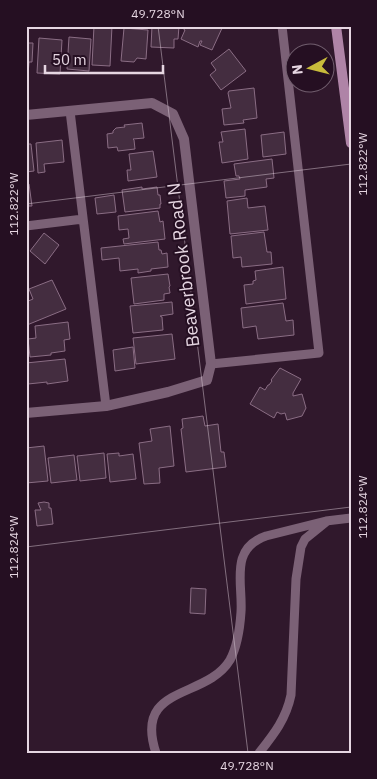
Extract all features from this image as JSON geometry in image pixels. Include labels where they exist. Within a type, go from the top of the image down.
[{"type":"main road","points":[[336,26],[351,143]]},
{"type":"street","name":"Beaverbrook Road N","points":[[26,115],[152,103],[173,114],[184,139],[211,364],[207,380],[168,392],[106,406],[26,413]]},
{"type":"lane","points":[[211,364],[319,353],[282,26]]},
{"type":"lane","points":[[70,111],[106,406]]},
{"type":"lane","points":[[26,226],[83,219]]},
{"type":"lane","points":[[156,753],[153,744],[152,728],[153,719],[160,706],[178,693],[213,677],[230,660],[241,612],[240,567],[250,546],[261,538],[326,521],[351,518]]},
{"type":"lane","points":[[259,753],[281,723],[289,705],[296,579],[301,547],[305,539],[326,521]]},
{"type":"building","points":[[94,26],[112,26],[110,66],[92,65]]},
{"type":"building","points":[[152,26],[179,26],[178,39],[174,39],[174,48],[151,47]]},
{"type":"building","points":[[185,26],[223,26],[212,50],[200,45],[202,41],[200,41],[198,47],[181,39]]},
{"type":"building","points":[[124,28],[148,30],[146,59],[137,58],[134,62],[121,61]]},
{"type":"building","points":[[69,37],[91,39],[89,71],[67,69]]},
{"type":"building","points":[[39,38],[62,40],[60,74],[37,73]]},
{"type":"building","points":[[26,43],[33,43],[32,62],[29,62],[28,75],[26,75]]},
{"type":"building","points":[[229,49],[246,71],[221,90],[210,75],[216,70],[211,63]]},
{"type":"building","points":[[254,88],[257,118],[243,120],[244,123],[224,125],[222,109],[231,108],[229,91]]},
{"type":"building","points":[[142,123],[144,138],[133,139],[135,149],[118,151],[117,147],[108,148],[107,134],[113,133],[116,128],[125,127],[124,125]]},
{"type":"building","points":[[245,129],[248,159],[222,163],[219,142],[223,142],[221,132]]},
{"type":"building","points":[[284,132],[286,154],[263,157],[261,135]]},
{"type":"building","points":[[62,140],[64,162],[44,164],[45,172],[38,173],[36,143]]},
{"type":"building","points":[[26,144],[31,144],[34,171],[26,172]]},
{"type":"building","points":[[153,151],[157,177],[128,181],[127,170],[131,170],[129,154]]},
{"type":"building","points":[[272,159],[274,178],[266,179],[267,187],[245,190],[245,196],[226,198],[224,181],[240,179],[239,176],[236,176],[234,164]]},
{"type":"building","points":[[26,184],[29,184],[32,206],[26,206]]},
{"type":"building","points":[[142,187],[142,189],[157,187],[158,195],[160,195],[160,208],[125,212],[122,190]]},
{"type":"building","points":[[114,195],[116,212],[97,214],[95,198]]},
{"type":"building","points":[[247,198],[248,208],[265,206],[268,230],[230,234],[227,201]]},
{"type":"building","points":[[158,211],[160,222],[163,221],[165,239],[124,244],[123,239],[129,238],[128,229],[119,230],[118,216]]},
{"type":"building","points":[[264,232],[267,252],[271,252],[272,264],[242,267],[241,257],[233,258],[231,236]]},
{"type":"building","points":[[44,233],[59,245],[45,264],[30,251]]},
{"type":"building","points":[[158,242],[159,250],[161,250],[162,254],[167,253],[168,267],[138,273],[138,269],[120,271],[119,258],[102,260],[101,248]]},
{"type":"building","points":[[283,267],[286,299],[246,304],[244,285],[253,284],[253,281],[256,280],[255,271]]},
{"type":"building","points":[[168,274],[170,293],[164,294],[164,300],[134,304],[131,278]]},
{"type":"building","points":[[52,280],[66,309],[27,325],[26,302],[33,299],[29,289]]},
{"type":"building","points":[[172,302],[173,314],[160,316],[162,317],[163,330],[133,333],[130,306]]},
{"type":"building","points":[[283,303],[286,321],[293,320],[294,335],[258,339],[256,326],[243,328],[241,308]]},
{"type":"building","points":[[68,322],[70,339],[64,340],[65,351],[51,353],[51,355],[30,357],[28,339],[36,338],[35,326]]},
{"type":"building","points":[[172,334],[175,359],[136,364],[133,338]]},
{"type":"building","points":[[133,347],[135,368],[115,371],[113,350]]},
{"type":"building","points":[[65,359],[68,381],[28,384],[26,363]]},
{"type":"building","points":[[280,368],[301,379],[293,396],[302,394],[306,408],[302,416],[287,420],[285,413],[277,412],[274,418],[250,404],[260,387],[265,390]]},
{"type":"building","points":[[203,416],[205,426],[218,424],[221,452],[224,452],[226,467],[186,472],[181,429],[183,428],[182,419]]},
{"type":"building","points":[[170,426],[174,466],[159,468],[160,483],[144,484],[139,443],[152,441],[150,429]]},
{"type":"building","points":[[44,446],[48,481],[26,483],[26,448]]},
{"type":"building","points":[[104,453],[106,478],[80,481],[77,456]]},
{"type":"building","points":[[119,453],[119,456],[133,454],[136,479],[110,482],[107,454]]},
{"type":"building","points":[[74,455],[77,480],[51,483],[48,458]]},
{"type":"building","points":[[38,503],[49,503],[53,524],[37,526],[35,510],[41,510]]},
{"type":"building","points":[[191,588],[206,589],[205,614],[190,613]]}]
